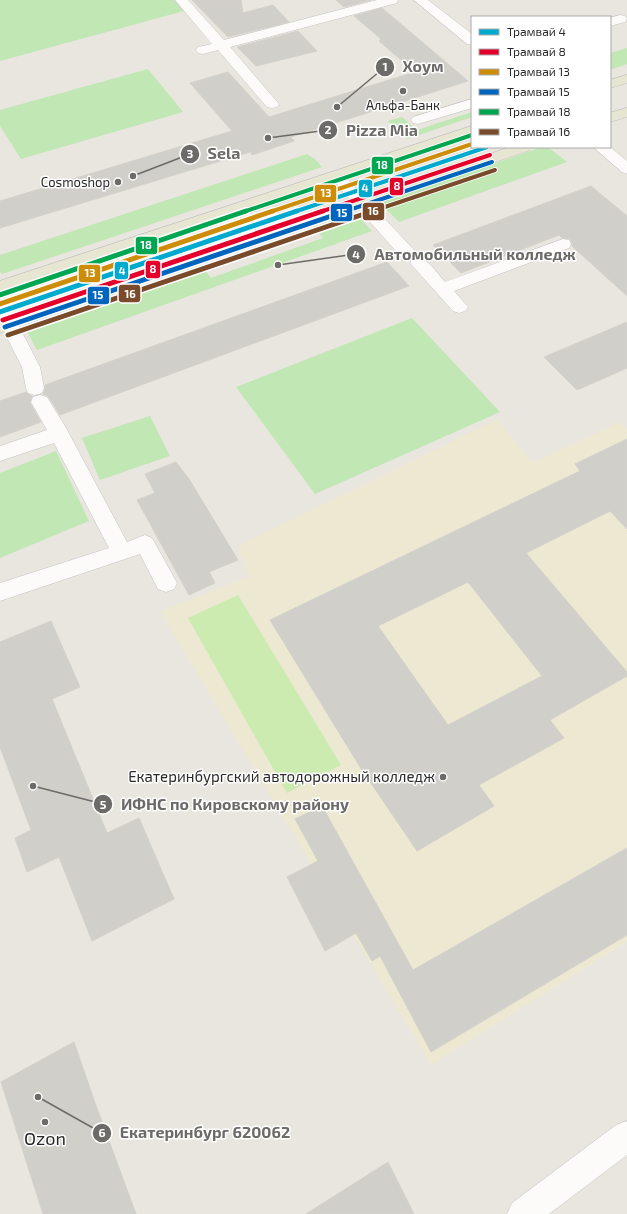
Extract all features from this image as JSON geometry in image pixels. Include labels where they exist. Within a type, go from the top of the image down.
[{"type":"main road","points":[[611,84],[627,79]]},
{"type":"main road","points":[[611,118],[627,112]]},
{"type":"main road","points":[[0,287],[471,130]]},
{"type":"main road","points":[[5,326],[522,148]]},
{"type":"street","points":[[181,0],[272,104]]},
{"type":"street","points":[[203,50],[392,0]]},
{"type":"street","points":[[420,0],[471,41]]},
{"type":"street","points":[[418,120],[471,102]]},
{"type":"street","points":[[602,148],[627,169]]},
{"type":"street","points":[[337,176],[459,307]]},
{"type":"street","points":[[442,289],[563,244]]},
{"type":"street","points":[[0,307],[5,326],[31,367],[38,395],[122,552]]},
{"type":"street","points":[[0,454],[58,433]]},
{"type":"street","points":[[0,592],[145,544],[166,583]]},
{"type":"street","points":[[523,1214],[627,1136]]},
{"type":"shaded area","name":"Екатеринбургский автодорожный колледж","points":[[498,419],[532,463],[620,422],[627,429],[627,942],[431,1065],[160,611],[248,577],[238,546]]},
{"type":"green space","points":[[0,0],[174,0],[184,11],[0,61]]},
{"type":"green space","points":[[627,48],[627,64],[611,70],[611,53]]},
{"type":"green space","points":[[148,69],[183,112],[21,159],[0,126],[0,110]]},
{"type":"green space","points":[[471,112],[471,117],[407,139],[388,121],[402,117],[417,130]]},
{"type":"green space","points":[[539,148],[549,148],[567,162],[399,222],[380,203]]},
{"type":"green space","points":[[307,154],[315,159],[322,167],[2,274],[0,271],[0,255]]},
{"type":"green space","points":[[354,212],[372,231],[37,350],[24,326],[201,265],[211,278],[323,238],[313,227]]},
{"type":"green space","points":[[412,318],[500,412],[315,494],[236,387]]},
{"type":"green space","points":[[150,416],[170,456],[100,480],[82,438]]},
{"type":"green space","points":[[56,451],[89,521],[0,558],[0,473]]},
{"type":"green space","points":[[238,595],[341,765],[287,793],[188,618]]},
{"type":"building","points":[[192,0],[241,0],[243,13],[273,5],[289,22],[228,37]]},
{"type":"building","points":[[336,0],[371,0],[344,7]]},
{"type":"building","points":[[382,8],[468,81],[291,137],[294,141],[252,155],[250,152],[0,228],[0,201],[232,131],[190,83],[228,72],[269,117],[415,72],[379,41],[381,39],[354,16]]},
{"type":"building","points":[[298,31],[317,51],[256,66],[237,47]]},
{"type":"building","points":[[591,186],[627,216],[627,296],[572,246],[570,239],[562,238],[559,235],[461,273],[433,245]]},
{"type":"building","points":[[387,262],[409,286],[60,415],[48,396],[43,394],[45,385]]},
{"type":"building","points":[[627,322],[627,368],[577,390],[544,357]]},
{"type":"building","points":[[26,392],[32,396],[30,403],[41,422],[0,437],[0,401]]},
{"type":"building","points":[[627,439],[627,529],[610,511],[526,553],[627,672],[627,676],[550,720],[564,738],[479,785],[494,806],[417,851],[360,767],[270,620],[580,471],[575,464]],"holes":[[[468,582],[542,676],[448,725],[378,626]]]},
{"type":"building","points":[[176,462],[189,479],[238,560],[209,572],[215,583],[189,595],[137,500],[155,493],[145,474]]},
{"type":"building","points":[[51,621],[80,687],[52,699],[107,833],[139,818],[174,899],[92,941],[59,857],[27,872],[15,838],[31,830],[0,747],[0,642]]},
{"type":"building","points":[[322,806],[413,970],[627,848],[627,935],[431,1052],[380,956],[372,961],[356,933],[325,951],[287,877],[318,861],[295,819]]},
{"type":"building","points":[[74,1042],[136,1214],[43,1214],[1,1082]]},
{"type":"building","points":[[388,1162],[414,1214],[306,1214]]},
{"type":"tram line","name":"18","points":[[0,295],[471,135]]},
{"type":"tram line","name":"13","points":[[0,304],[471,144]]},
{"type":"tram line","name":"4","points":[[0,312],[484,148]]},
{"type":"tram line","name":"8","points":[[3,320],[490,155]]},
{"type":"tram line","name":"15","points":[[5,327],[492,162]]},
{"type":"tram line","name":"16","points":[[8,335],[495,170]]},
{"type":"place","name":"Альфа-Банк","points":[[403,91]]},
{"type":"place","name":"Хоум","points":[[337,107]]},
{"type":"place","name":"Pizza Mia","points":[[268,138]]},
{"type":"place","name":"Sela","points":[[133,176]]},
{"type":"place","name":"Cosmoshop","points":[[118,182]]},
{"type":"place","name":"Автомобильный колледж","points":[[278,265]]},
{"type":"place","name":"Екатеринбургский автодорожный колледж","points":[[443,777]]},
{"type":"place","name":"ИФНС по Кировскому району","points":[[33,786]]},
{"type":"place","name":"Екатеринбург 620062","points":[[38,1097]]},
{"type":"place","name":"Ozon","points":[[45,1122]]}]
